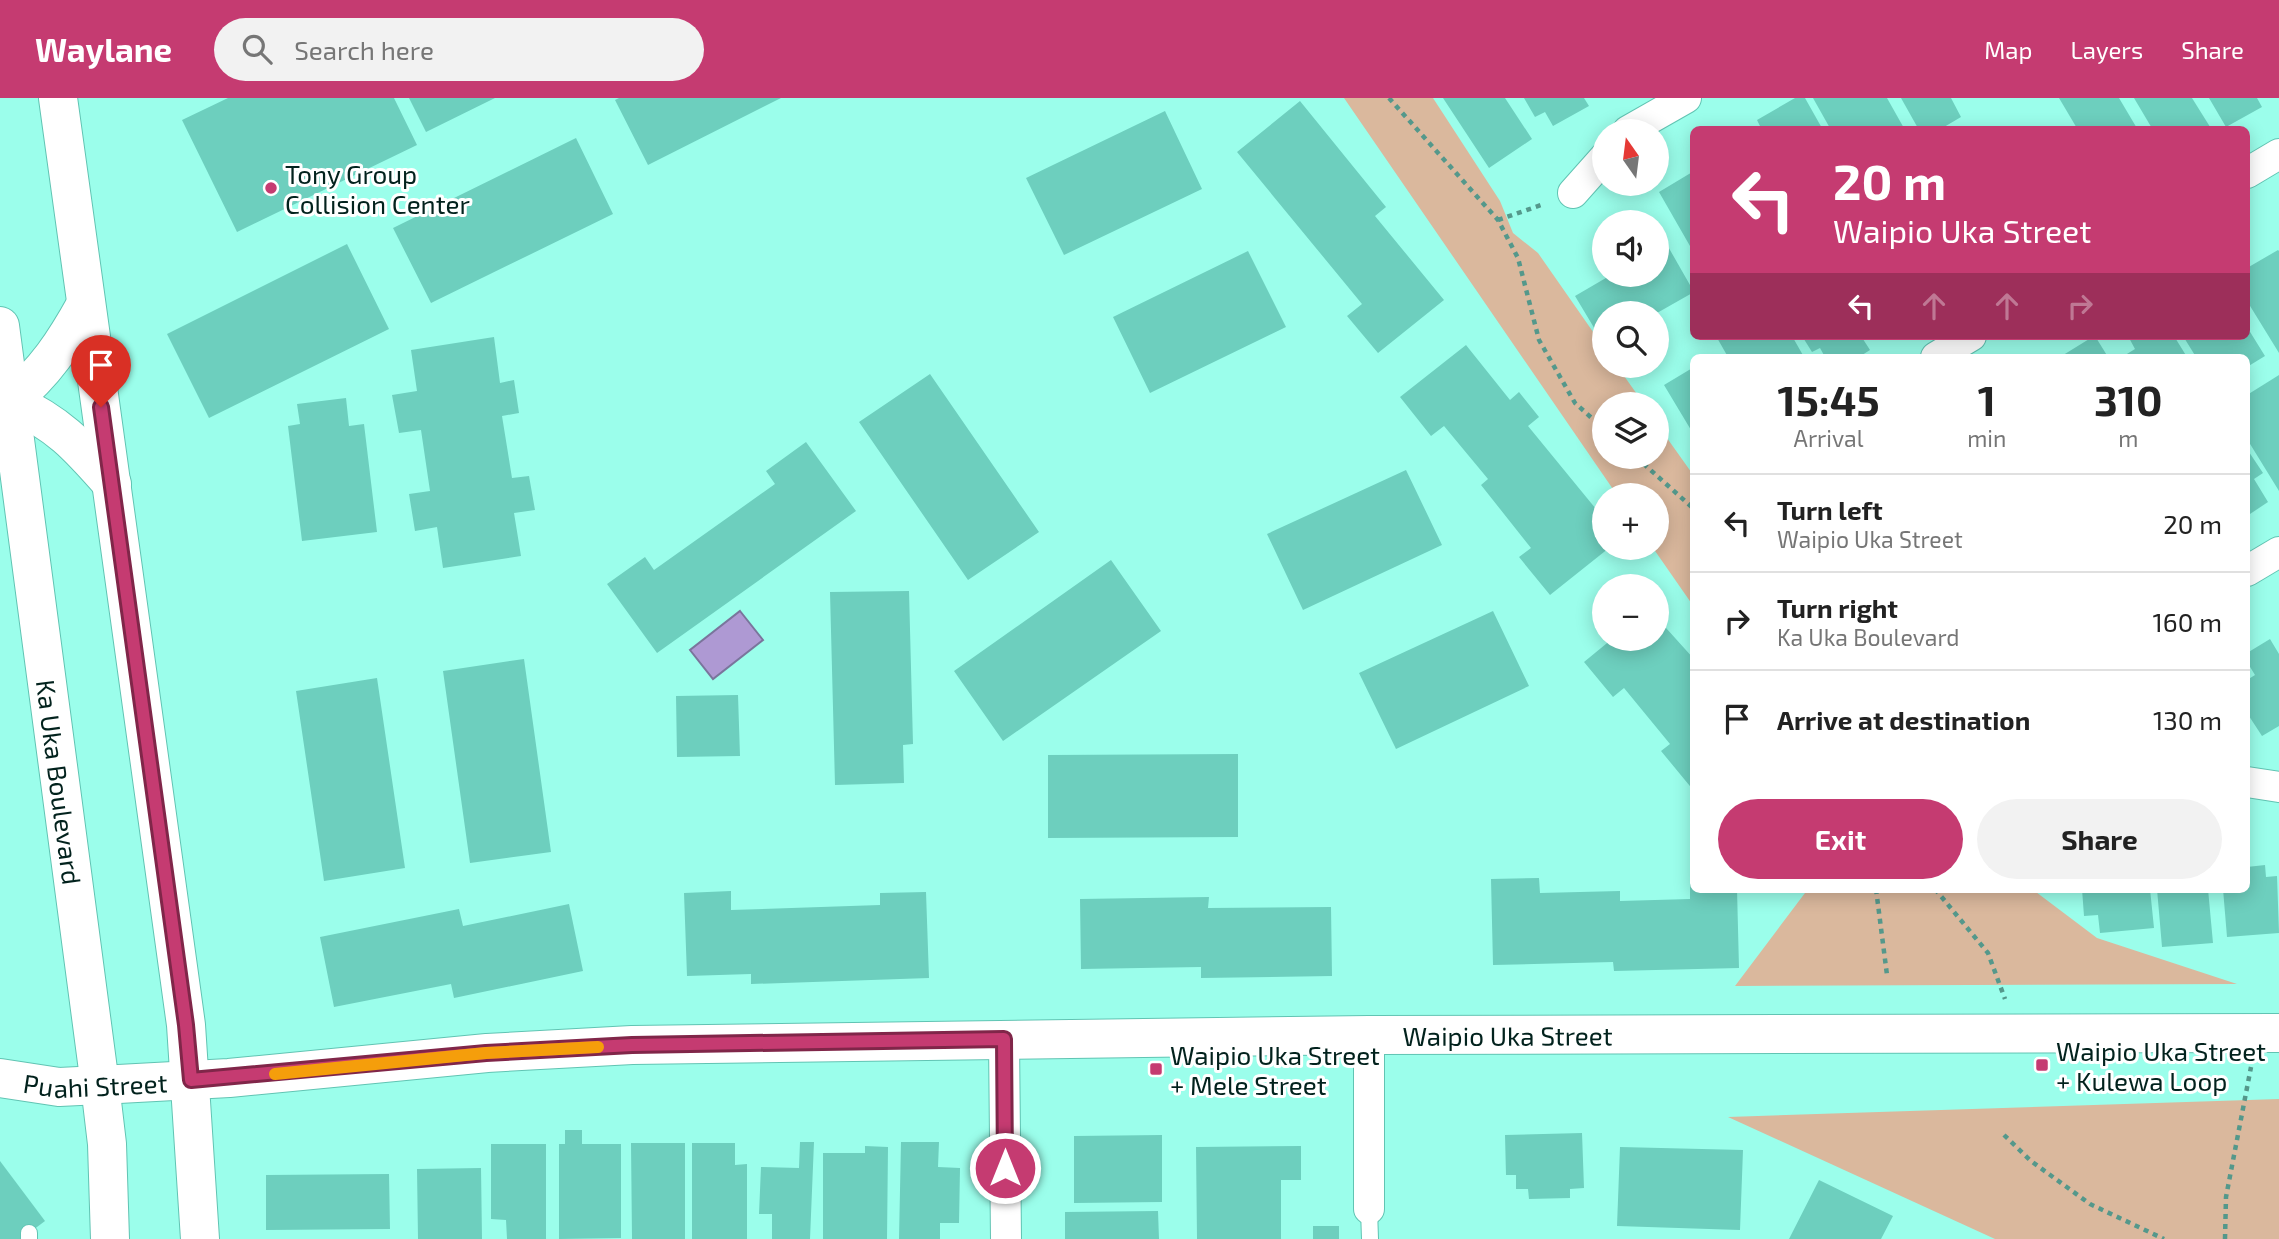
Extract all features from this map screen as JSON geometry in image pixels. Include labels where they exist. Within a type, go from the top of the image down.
[{"type":"main road","points":[[58,98],[186,1025],[200,1239]]},
{"type":"main road","points":[[5,402],[36,380],[61,349],[86,304]]},
{"type":"main road","name":"Ka Uka Boulevard","points":[[0,326],[5,402],[100,1085],[107,1144],[110,1239]]},
{"type":"main road","points":[[5,402],[44,417],[73,439],[112,484]]},
{"type":"main road","name":"Waipio Uka Street","points":[[191,1080],[486,1053],[632,1045],[1369,1035],[2268,1033]]},
{"type":"main road","name":"Puahi Street","points":[[0,1078],[59,1087],[191,1080]]},
{"type":"street","points":[[1649,119],[1685,98]]},
{"type":"street","points":[[2250,171],[2279,154]]},
{"type":"street","points":[[1573,193],[1592,171]]},
{"type":"street","points":[[1941,354],[1964,340]]},
{"type":"street","points":[[2250,569],[2279,552]]},
{"type":"street","points":[[2250,782],[2279,787]]},
{"type":"street","points":[[1369,1035],[1370,1209]]},
{"type":"street","points":[[1004,1039],[1006,1239]]},
{"type":"lane","points":[[1370,1209],[1370,1239]]},
{"type":"path","points":[[1389,98],[1498,220],[1518,258],[1539,340],[1575,403],[1592,418]]},
{"type":"path","points":[[1498,220],[1573,193]]},
{"type":"path","points":[[1649,469],[1690,505]]},
{"type":"path","points":[[1876,893],[1886,975]]},
{"type":"path","points":[[1938,893],[1988,953],[2018,1033]]},
{"type":"path","points":[[2225,1239],[2226,1197],[2268,1033]]},
{"type":"path","points":[[2004,1135],[2031,1161],[2090,1204],[2164,1239]]},
{"type":"shaded area","points":[[1344,98],[1433,98],[1500,201],[1513,233],[1538,253],[1592,330],[1592,378],[1626,378],[1635,392],[1592,392],[1592,459]]},
{"type":"shaded area","points":[[1669,441],[1690,470],[1690,601],[1661,560],[1669,560],[1669,483],[1609,483],[1599,469],[1669,469]]},
{"type":"shaded area","points":[[740,611],[763,640],[713,679],[690,650]]},
{"type":"shaded area","points":[[1805,893],[2037,893],[2097,938],[2237,984],[1735,986]]},
{"type":"shaded area","points":[[2279,1099],[2279,1239],[1995,1239],[1728,1117]]},
{"type":"building","name":"Tony Group Collision Center","points":[[228,98],[394,98],[417,145],[237,232],[182,120]]},
{"type":"building","points":[[409,98],[495,98],[426,132]]},
{"type":"building","points":[[781,98],[648,165],[615,100]]},
{"type":"building","points":[[1443,98],[1505,98],[1532,139],[1489,168]]},
{"type":"building","points":[[1524,98],[1584,98],[1589,106],[1553,126],[1545,112],[1535,117]]},
{"type":"building","points":[[1795,98],[1805,98],[1821,126],[1760,126],[1757,120]]},
{"type":"building","points":[[1813,98],[1887,98],[1903,126],[1829,126]]},
{"type":"building","points":[[1901,98],[1951,98],[1961,117],[1946,126],[1917,126]]},
{"type":"building","points":[[2059,98],[2119,98],[2136,126],[2076,126]]},
{"type":"building","points":[[2134,98],[2192,98],[2210,126],[2151,126]]},
{"type":"building","points":[[2209,98],[2257,98],[2262,107],[2225,126]]},
{"type":"building","points":[[1300,101],[1386,207],[1375,216],[1444,300],[1378,353],[1347,316],[1362,304],[1237,152]]},
{"type":"building","points":[[1165,111],[1202,189],[1064,255],[1026,178]]},
{"type":"building","points":[[576,138],[613,214],[431,303],[393,228]]},
{"type":"building","points":[[1690,173],[1690,246],[1661,196],[1670,196],[1670,185]]},
{"type":"building","points":[[347,244],[389,329],[209,418],[167,334]]},
{"type":"building","points":[[1669,248],[1690,285],[1690,294],[1669,306],[1669,301],[1592,301],[1592,324],[1575,296],[1592,286],[1669,287]]},
{"type":"building","points":[[1248,251],[1286,327],[1150,393],[1113,317]]},
{"type":"building","points":[[2279,251],[2279,353],[2250,306],[2250,266]]},
{"type":"building","points":[[2250,332],[2265,356],[2250,365],[2250,354],[2194,354],[2185,340],[2250,340]]},
{"type":"building","points":[[494,337],[500,383],[514,380],[519,413],[502,416],[512,478],[529,476],[535,510],[514,513],[521,556],[443,568],[437,527],[415,531],[409,494],[430,491],[421,430],[399,433],[392,395],[417,391],[411,350]]},
{"type":"building","points":[[1718,340],[1794,340],[1802,354],[1726,354]]},
{"type":"building","points":[[1804,340],[1864,340],[1870,350],[1864,354],[1823,354],[1820,348],[1812,352]]},
{"type":"building","points":[[2088,340],[2097,340],[2106,354],[2065,354]]},
{"type":"building","points":[[2130,340],[2176,340],[2185,354],[2127,354],[2135,349]]},
{"type":"building","points":[[1466,345],[1510,400],[1519,392],[1539,417],[1528,426],[1592,504],[1594,560],[1550,595],[1519,557],[1531,548],[1481,485],[1488,479],[1444,426],[1431,436],[1400,397]]},
{"type":"building","points":[[1690,369],[1690,428],[1669,392],[1664,385]]},
{"type":"building","points":[[930,374],[1039,532],[968,580],[859,422]]},
{"type":"building","points":[[2279,375],[2279,491],[2250,444],[2250,393]]},
{"type":"building","points":[[346,398],[349,426],[364,424],[377,532],[302,541],[288,426],[300,424],[297,404]]},
{"type":"building","points":[[806,442],[856,511],[657,653],[607,584],[645,557],[654,570],[775,484],[766,471]]},
{"type":"building","points":[[2250,454],[2263,473],[2254,479],[2268,502],[2250,514]]},
{"type":"building","points":[[1406,470],[1442,545],[1303,610],[1267,534]]},
{"type":"building","points":[[1111,560],[1161,631],[1003,741],[954,671]]},
{"type":"building","points":[[909,591],[913,744],[903,745],[904,783],[835,785],[830,592]]},
{"type":"building","points":[[1493,611],[1529,686],[1396,749],[1359,673]]},
{"type":"building","points":[[1669,631],[1690,655],[1690,786],[1661,751],[1670,744],[1624,688],[1613,697],[1584,662],[1597,651],[1669,651]]},
{"type":"building","points":[[2270,639],[2279,654],[2279,726],[2262,736],[2250,718],[2250,678],[2255,675],[2250,667],[2250,651]]},
{"type":"building","points":[[524,659],[551,852],[470,863],[443,671]]},
{"type":"building","points":[[377,678],[405,868],[324,881],[296,691]]},
{"type":"building","points":[[738,695],[740,756],[677,757],[676,696]]},
{"type":"building","points":[[1238,754],[1238,837],[1048,838],[1048,755]]},
{"type":"building","points":[[2265,865],[2266,877],[2277,876],[2279,933],[2227,937],[2223,893],[2250,893],[2250,867]]},
{"type":"building","points":[[1539,878],[1540,893],[1620,891],[1620,901],[1690,899],[1690,893],[1737,893],[1739,968],[1614,971],[1613,962],[1493,965],[1491,879]]},
{"type":"building","points":[[731,891],[731,910],[880,905],[880,893],[926,892],[929,978],[751,984],[751,974],[687,976],[684,893]]},
{"type":"building","points":[[2082,893],[2150,893],[2154,928],[2100,933],[2098,915],[2084,916]]},
{"type":"building","points":[[2157,893],[2208,893],[2213,943],[2162,947]]},
{"type":"building","points":[[1209,897],[1208,908],[1331,907],[1332,976],[1201,978],[1201,967],[1081,969],[1080,899]]},
{"type":"building","points":[[569,904],[583,971],[454,998],[451,984],[334,1007],[320,937],[459,909],[463,926]]},
{"type":"building","points":[[565,1130],[582,1130],[582,1144],[621,1144],[621,1238],[559,1239],[559,1144],[565,1144]]},
{"type":"building","points":[[1582,1133],[1584,1188],[1570,1189],[1570,1198],[1529,1199],[1528,1189],[1516,1189],[1516,1175],[1506,1175],[1505,1135]]},
{"type":"building","points":[[1162,1135],[1162,1202],[1074,1203],[1074,1136]]},
{"type":"building","points":[[800,1142],[814,1142],[810,1239],[772,1239],[772,1214],[759,1214],[761,1167],[799,1168]]},
{"type":"building","points":[[901,1142],[939,1142],[938,1167],[960,1168],[959,1223],[940,1223],[940,1239],[899,1239]]},
{"type":"building","points":[[631,1143],[685,1143],[685,1239],[632,1239]]},
{"type":"building","points":[[692,1143],[735,1143],[735,1165],[747,1164],[747,1239],[692,1239]]},
{"type":"building","points":[[491,1144],[546,1144],[546,1239],[507,1239],[506,1220],[491,1219]]},
{"type":"building","points":[[865,1146],[888,1147],[887,1239],[823,1239],[823,1153],[865,1153]]},
{"type":"building","points":[[1301,1146],[1301,1180],[1281,1180],[1281,1239],[1197,1239],[1196,1147]]},
{"type":"building","points":[[1620,1147],[1743,1150],[1740,1230],[1617,1226]]},
{"type":"building","points":[[0,1161],[45,1221],[29,1233],[28,1239],[0,1239]]},
{"type":"building","points":[[481,1168],[482,1239],[418,1239],[417,1169]]},
{"type":"building","points":[[389,1174],[390,1229],[266,1230],[266,1175]]},
{"type":"building","points":[[1819,1180],[1893,1216],[1881,1239],[1789,1239]]},
{"type":"building","points":[[1158,1211],[1159,1239],[1065,1239],[1065,1212]]},
{"type":"building","points":[[1313,1226],[1339,1226],[1339,1239],[1313,1239]]},
{"type":"slow traffic","points":[[275,1074],[486,1053],[598,1047]]},
{"type":"place","name":"Tony Group Collision Center","points":[[271,188]]},
{"type":"place","name":"Waipio Uka Street + Kulewa Loop","points":[[2042,1065]]},
{"type":"place","name":"Waipio Uka Street + Mele Street","points":[[1156,1069]]},
{"type":"route","points":[[101,407],[186,1025],[191,1080],[486,1053],[632,1045],[1004,1039],[1005,1168]]}]
